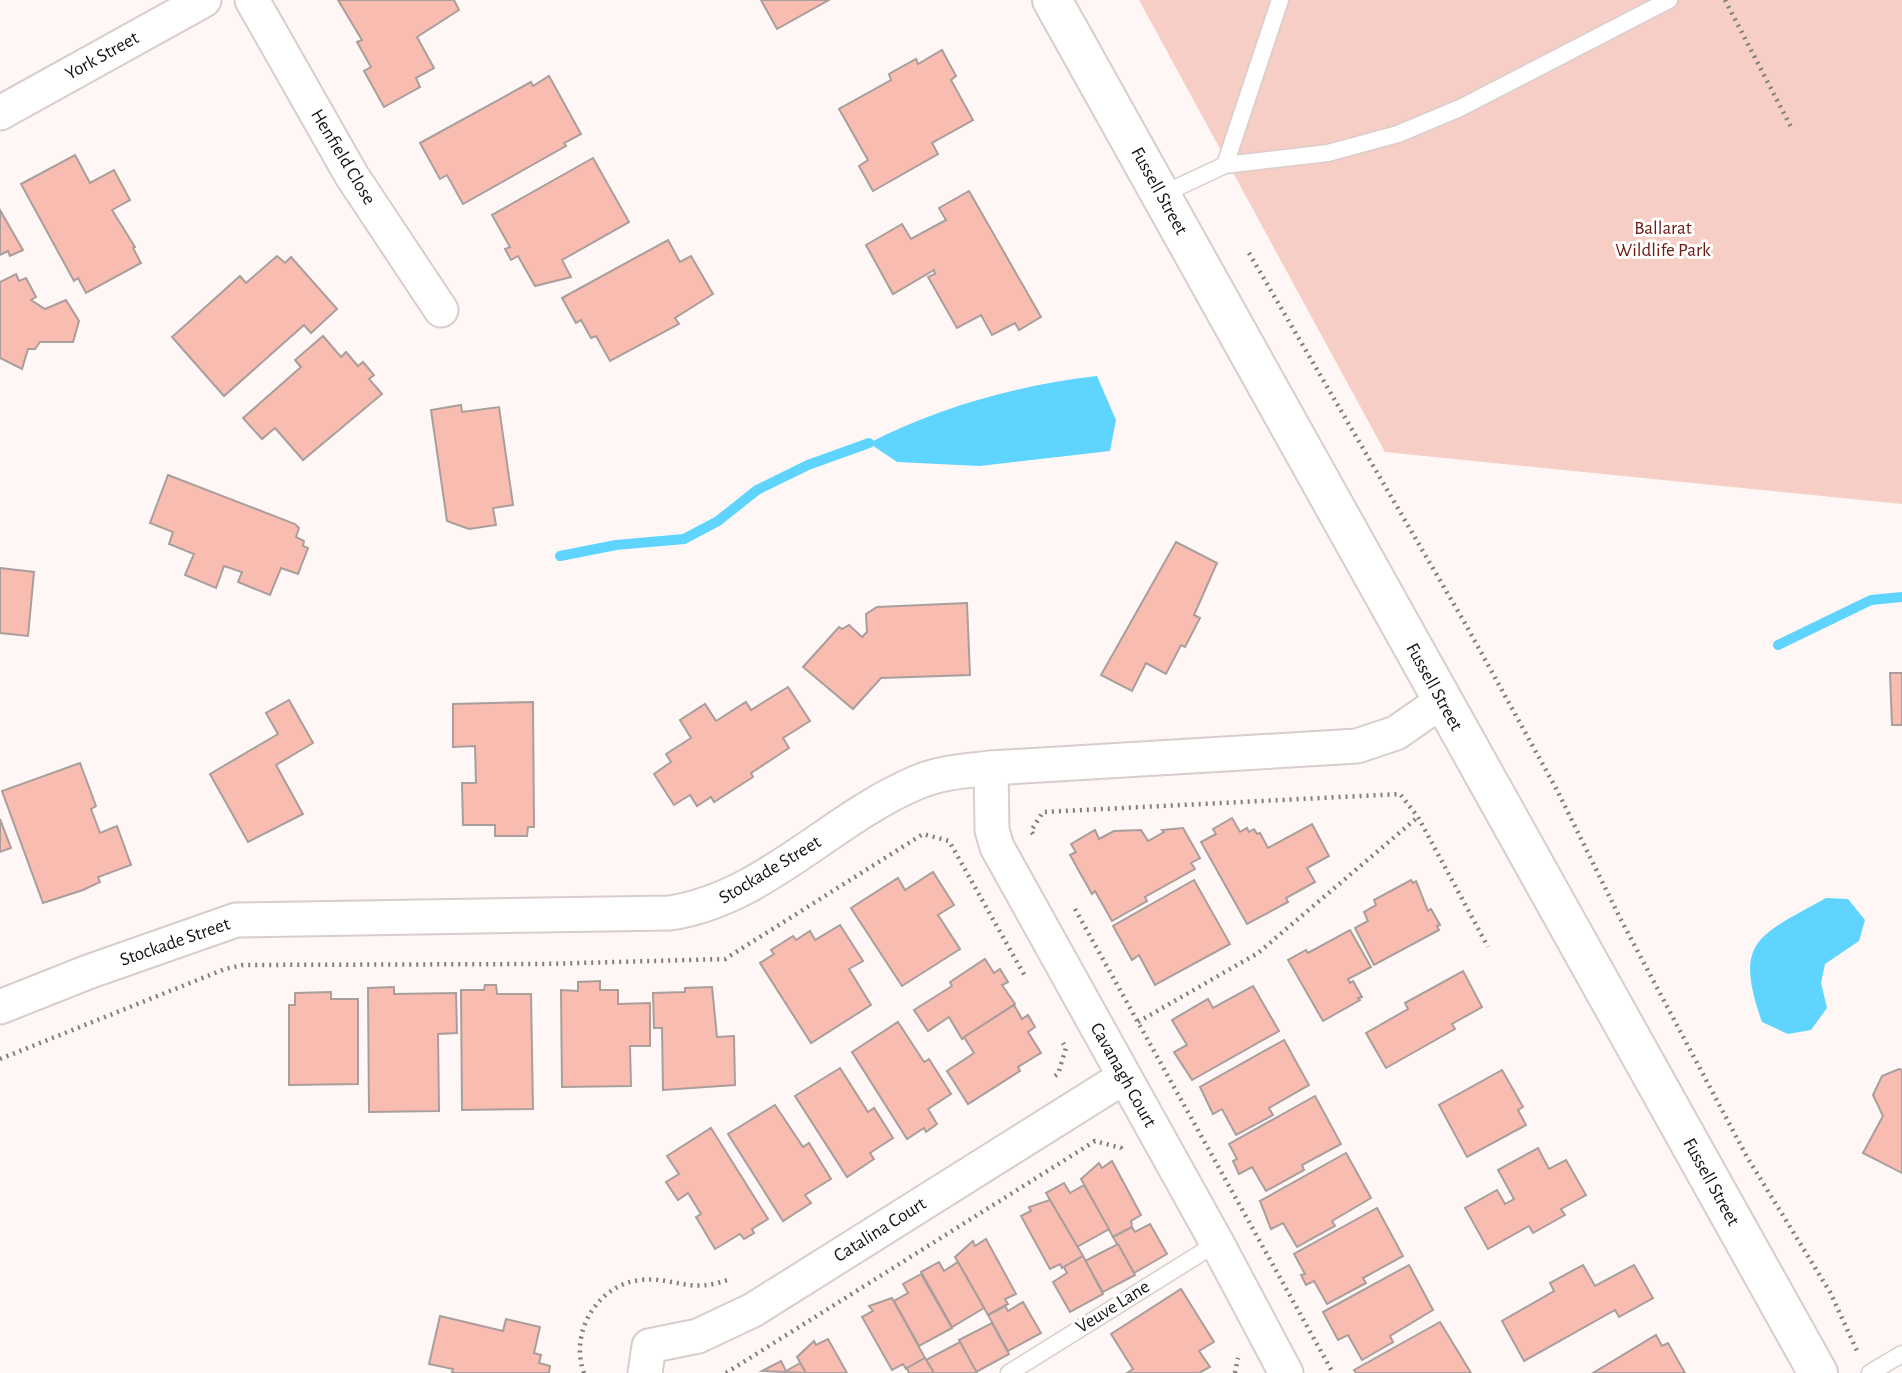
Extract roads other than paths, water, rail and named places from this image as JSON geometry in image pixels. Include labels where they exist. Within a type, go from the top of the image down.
[{"type":"street","name":"York Street","points":[[0,113],[204,0]]},
{"type":"street","name":"Henfield Close","points":[[252,0],[352,177],[441,310]]},
{"type":"street","name":"Fussell Street","points":[[1052,0],[1818,1373]]},
{"type":"street","name":"Stockade Street","points":[[0,1007],[88,972],[236,920],[670,913],[697,909],[736,894],[895,793],[940,775],[991,768],[1357,746],[1395,733],[1442,701]]},
{"type":"street","name":"Cavanagh Court","points":[[991,768],[992,830],[997,847],[1217,1243],[1286,1373]]},
{"type":"street","name":"Catalina Court","points":[[645,1373],[649,1346],[698,1336],[753,1310],[1124,1077]]},
{"type":"lane","points":[[1225,165],[1280,0]]},
{"type":"lane","points":[[1161,195],[1225,165],[1328,153],[1398,134],[1460,108],[1669,0]]},
{"type":"lane","name":"Veuve Lane","points":[[1009,1373],[1217,1243]]},
{"type":"lane","points":[[1866,1367],[1902,1354]]},
{"type":"water","points":[[1097,376],[1116,420],[1110,451],[980,466],[897,462],[869,443],[923,419],[980,399],[1038,385]]},
{"type":"water","points":[[1826,898],[1848,899],[1865,920],[1859,941],[1825,964],[1821,983],[1827,1008],[1811,1030],[1788,1034],[1762,1022],[1750,973],[1752,957],[1768,932]]},
{"type":"waterway","points":[[560,556],[616,545],[684,539],[718,521],[757,490],[808,465],[869,443]]},
{"type":"waterway","points":[[1778,645],[1871,600],[1902,597]]},
{"type":"park label","name":"Ballarat Wildlife Park","points":[[1663,239]]}]
